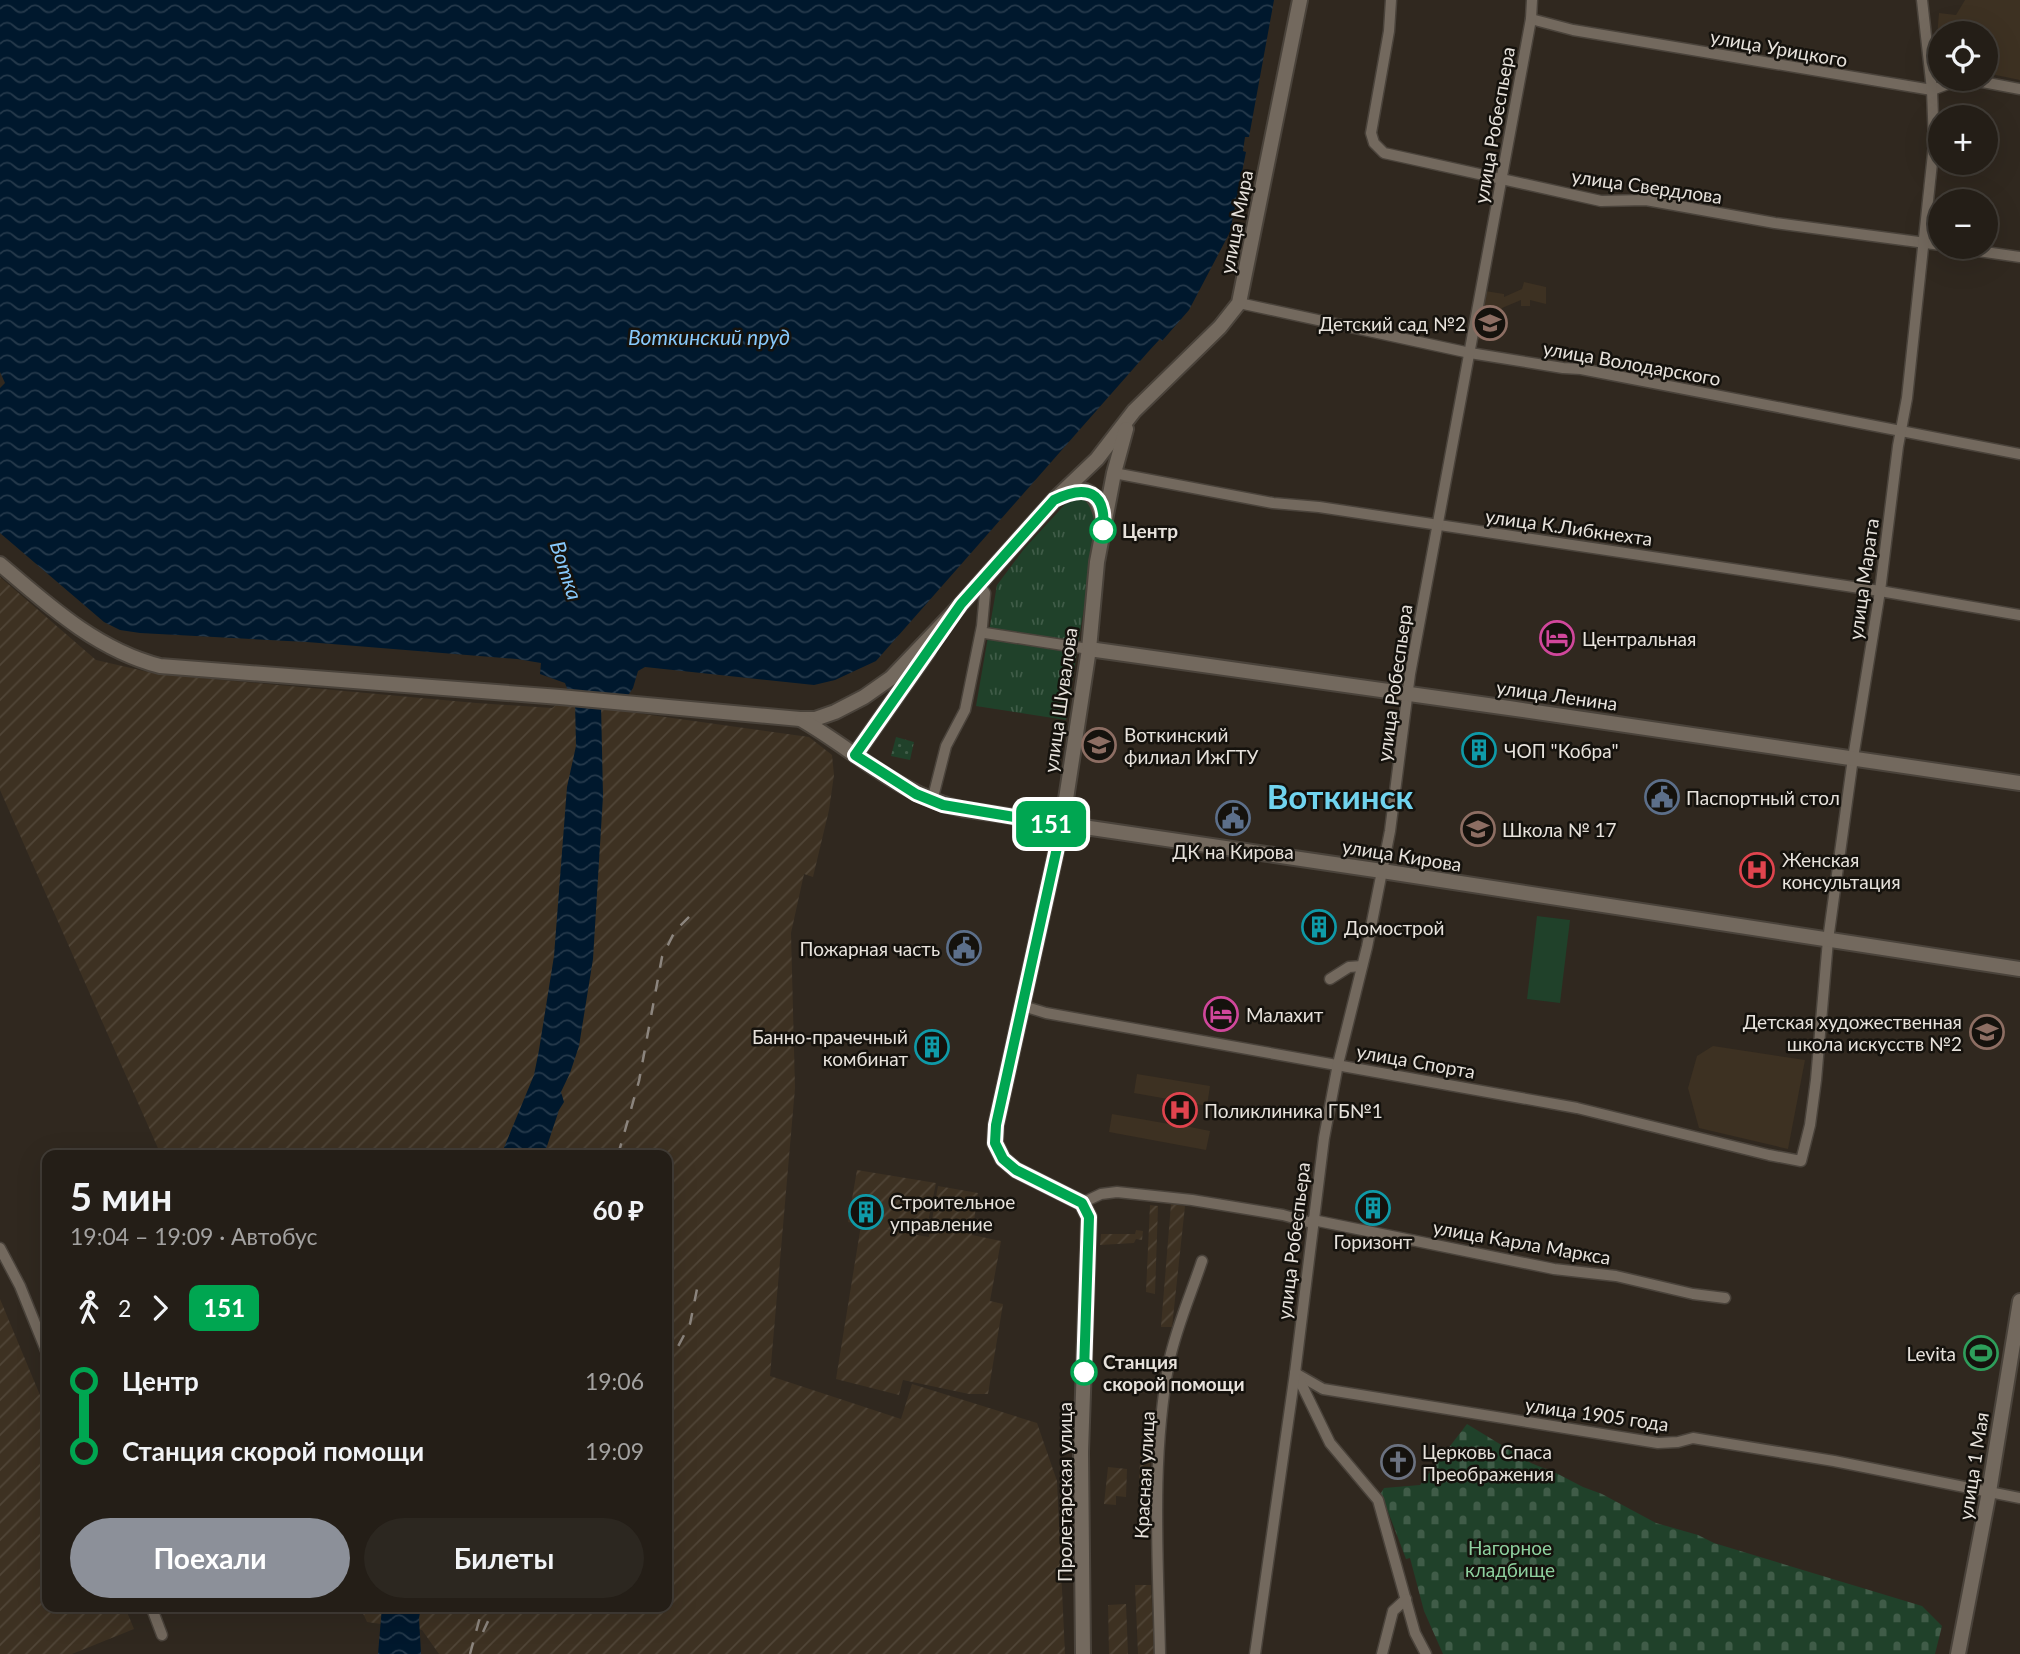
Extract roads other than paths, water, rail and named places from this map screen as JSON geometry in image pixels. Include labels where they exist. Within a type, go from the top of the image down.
[{"type":"main road","name":"улица Мира","points":[[800,719],[815,719],[835,712],[878,688],[954,612],[1054,500],[1097,459],[1134,411],[1220,327],[1239,303],[1300,0]]},
{"type":"main road","name":"улица Мира","points":[[1104,522],[1125,431],[1134,411]]},
{"type":"main road","points":[[1054,500],[1070,492],[1088,491],[1099,503],[1104,522]]},
{"type":"main road","name":"улица Шувалова","points":[[1023,1006],[1062,825],[1089,649],[1092,598],[1104,522]]},
{"type":"main road","points":[[0,564],[87,634],[128,657],[178,670],[560,697],[800,719]]},
{"type":"main road","points":[[855,755],[954,612]]},
{"type":"main road","name":"улица Ленина","points":[[1089,649],[2020,783]]},
{"type":"main road","name":"улица Кирова","points":[[800,719],[916,794],[962,809],[2020,969]]},
{"type":"main road","points":[[1023,1006],[996,1125],[995,1143],[1003,1159],[1016,1170],[1082,1203]]},
{"type":"main road","name":"Пролетарская улица","points":[[1082,1203],[1090,1220],[1081,1452],[1083,1654]]},
{"type":"main road","name":"улица 1 Мая","points":[[1958,1654],[1989,1492],[2020,1301]]},
{"type":"street","name":"улица Свердлова","points":[[1391,0],[1389,31],[1371,124],[1374,142],[1384,153],[1601,201],[1646,200],[1776,223],[1928,244]]},
{"type":"street","name":"улица Робеспьера","points":[[1255,1654],[1295,1373],[1324,1138],[1390,831],[1407,694],[1531,19],[1532,0]]},
{"type":"street","name":"улица Марата","points":[[1922,0],[1928,54]]},
{"type":"street","name":"улица Урицкого","points":[[1531,19],[1573,30],[1928,89]]},
{"type":"street","name":"улица Урицкого","points":[[1998,85],[2020,89]]},
{"type":"street","name":"улица Марата","points":[[1801,1161],[1810,1125],[1828,940],[1907,398],[1934,144],[1932,91]]},
{"type":"street","points":[[1998,254],[2020,257]]},
{"type":"street","name":"улица Володарского","points":[[1239,303],[1470,353],[1581,369],[2020,454]]},
{"type":"street","name":"улица К.Либкнехта","points":[[1114,473],[1273,503],[1319,507],[1880,591],[2020,615]]},
{"type":"street","points":[[932,801],[946,746],[965,710],[982,626],[985,593],[979,584]]},
{"type":"street","points":[[985,633],[1089,649]]},
{"type":"street","points":[[1330,979],[1349,967],[1362,966]]},
{"type":"street","name":"улица Спорта","points":[[1023,1006],[1046,1013],[1577,1108],[1801,1161]]},
{"type":"street","name":"улица Карла Маркса","points":[[1082,1203],[1101,1194],[1117,1192],[1192,1200],[1283,1215],[1554,1269],[1616,1276],[1693,1294],[1725,1298]]},
{"type":"street","points":[[0,1248],[20,1286],[42,1341]]},
{"type":"street","name":"Красная улица","points":[[1160,1654],[1156,1503],[1160,1442],[1170,1361],[1202,1261]]},
{"type":"street","points":[[1295,1373],[1331,1443],[1378,1500],[1415,1633],[1426,1654]]},
{"type":"street","name":"улица 1905 года","points":[[1295,1373],[1323,1388],[1418,1405],[1658,1443],[1678,1443],[1693,1438],[1834,1461],[2020,1498]]},
{"type":"street","points":[[1382,1654],[1393,1611],[1406,1599]]},
{"type":"street","points":[[152,1612],[162,1635]]},
{"type":"water","name":"Воткинский пруд","points":[[0,0],[1274,0],[1249,137],[1245,137],[1243,151],[1246,152],[1230,232],[1189,310],[1162,341],[1160,339],[1148,352],[876,661],[835,680],[814,685],[645,667],[638,671],[627,697],[568,691],[565,683],[540,674],[541,663],[517,659],[120,630],[104,622],[0,533],[0,388],[5,383],[0,372]]},
{"type":"water","points":[[575,701],[601,704],[603,796],[593,959],[579,1046],[561,1092],[564,1102],[546,1150],[503,1150],[534,1075],[539,1050],[554,956],[567,787],[576,746]]},
{"type":"water","points":[[382,1612],[420,1612],[421,1654],[378,1654]]},
{"type":"railway","points":[[619,1150],[639,1081],[662,957],[675,931],[695,911]]},
{"type":"railway","points":[[672,1358],[690,1324],[697,1289]]},
{"type":"railway","points":[[470,1654],[481,1612]]},
{"type":"railway","points":[[483,1632],[492,1612]]},
{"type":"place","name":"Детский сад №2","points":[[1490,323]]},
{"type":"place","name":"Центр","points":[[1103,530]]},
{"type":"place","name":"Центральная","points":[[1557,638]]},
{"type":"place","name":"Воткинский филиал ИжГТУ","points":[[1099,745]]},
{"type":"place","name":"ЧОП \"Кобра\"","points":[[1479,750]]},
{"type":"place","name":"Паспортный стол","points":[[1662,797]]},
{"type":"place","name":"ДК на Кирова","points":[[1233,818]]},
{"type":"place","name":"Школа № 17","points":[[1478,829]]},
{"type":"place","name":"Женская консультация","points":[[1757,870]]},
{"type":"place","name":"Домострой","points":[[1319,927]]},
{"type":"place","name":"Пожарная часть","points":[[964,948]]},
{"type":"place","name":"Малахит","points":[[1221,1014]]},
{"type":"place","name":"Детская художественная школа искусств №2","points":[[1987,1032]]},
{"type":"place","name":"Банно-прачечный комбинат","points":[[932,1047]]},
{"type":"place","name":"Поликлиника ГБ№1","points":[[1180,1110]]},
{"type":"place","name":"Горизонт","points":[[1373,1208]]},
{"type":"place","name":"Строительное управление","points":[[866,1212]]},
{"type":"place","name":"Levita","points":[[1981,1353]]},
{"type":"place","name":"Станция скорой помощи","points":[[1084,1372]]},
{"type":"place","name":"Церковь Спаса Преображения","points":[[1398,1462]]},
{"type":"district","name":"Воткинск","points":[[1340,796]]},
{"type":"water label","name":"Вотка","points":[[567,570]]},
{"type":"park label","name":"Нагорное кладбище","points":[[1510,1558]]}]
